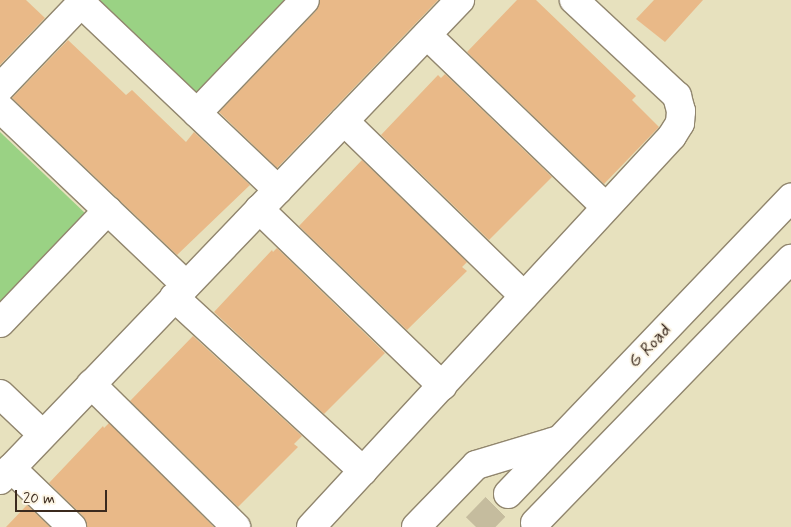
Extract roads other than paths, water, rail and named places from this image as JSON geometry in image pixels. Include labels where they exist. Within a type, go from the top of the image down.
[{"type":"street","points":[[197,113],[304,0]]},
{"type":"street","points":[[72,527],[6,474],[460,0]]},
{"type":"street","points":[[312,527],[672,136],[680,123],[681,111],[677,96],[574,0]]},
{"type":"street","points":[[0,88],[83,1],[278,190]]},
{"type":"street","points":[[427,35],[606,207]]},
{"type":"street","points":[[0,108],[108,210],[180,291],[363,471]]},
{"type":"street","points":[[344,121],[524,296]]},
{"type":"street","name":"G Road","points":[[508,494],[791,198]]},
{"type":"street","points":[[259,209],[442,386]]},
{"type":"street","points":[[0,322],[108,210]]},
{"type":"street","points":[[544,525],[582,474],[791,258]]},
{"type":"street","points":[[91,384],[236,527]]},
{"type":"street","points":[[0,394],[43,434]]},
{"type":"street","points":[[416,527],[476,465],[560,440]]},
{"type":"tunnel","points":[[476,527],[508,494]]}]
